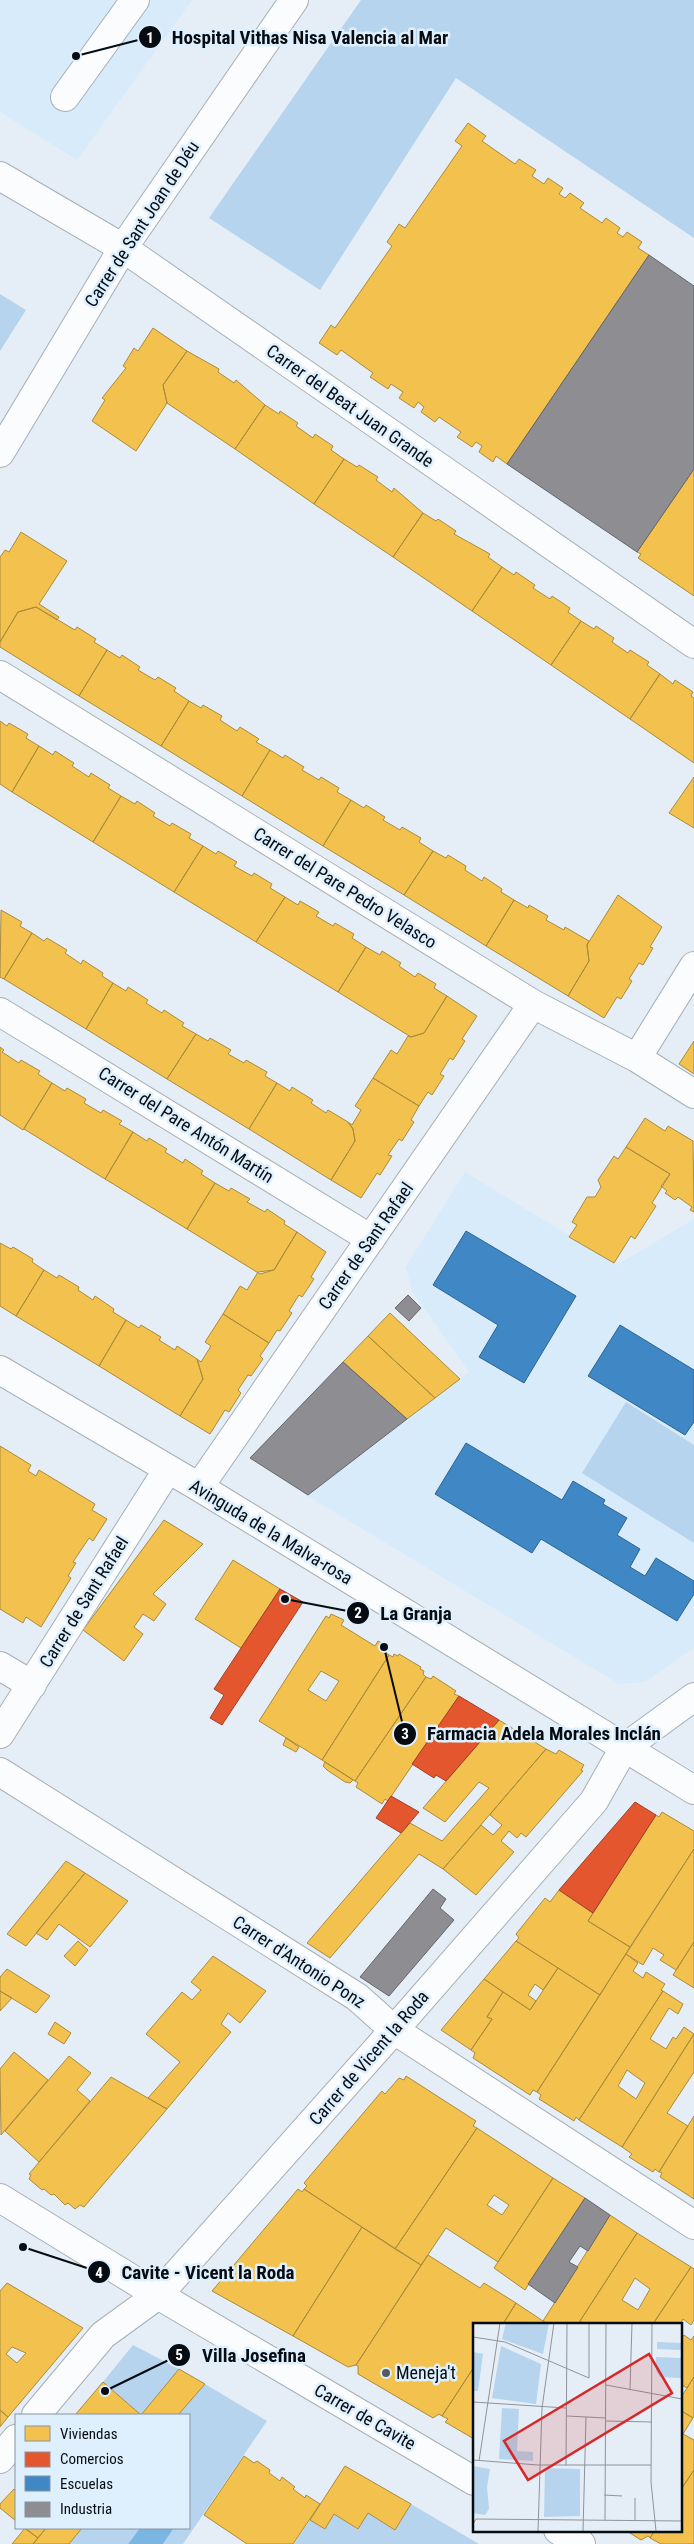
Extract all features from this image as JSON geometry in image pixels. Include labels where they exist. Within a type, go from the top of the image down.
[{"type":"street","points":[[66,97],[135,0]]},
{"type":"street","name":"Carrer de Sant Joan de Déu","points":[[0,453],[123,248],[294,0]]},
{"type":"street","name":"Carrer del Beat Juan Grande","points":[[0,176],[123,248],[694,644]]},
{"type":"street","name":"Carrer del Pare Pedro Velasco","points":[[0,675],[533,1004],[637,1058],[694,1094]]},
{"type":"street","points":[[637,1058],[694,966]]},
{"type":"street","name":"Carrer de Sant Rafael","points":[[199,1487],[533,1004]]},
{"type":"street","name":"Carrer del Pare Antón Martín","points":[[0,1012],[371,1239]]},
{"type":"street","name":"Avinguda de la Malva-rosa","points":[[0,1370],[199,1487],[694,1790]]},
{"type":"street","name":"Carrer de Sant Rafael","points":[[0,1734],[168,1469]]},
{"type":"street","points":[[0,1666],[32,1686]]},
{"type":"street","name":"Carrer de Vicent la Roda","points":[[37,2414],[103,2335],[158,2295],[394,2030],[594,1801],[624,1748],[694,1697]]},
{"type":"street","name":"Carrer d'Antonio Ponz","points":[[0,1772],[357,1997],[394,2030],[694,2225]]},
{"type":"street","name":"Carrer de Cavite","points":[[0,2198],[158,2295],[473,2480]]},
{"type":"street","points":[[0,2459],[15,2441]]},
{"type":"street","points":[[561,2532],[581,2544]]},
{"type":"shaded area","points":[[0,0],[192,0],[77,160],[0,112]]},
{"type":"shaded area","points":[[361,0],[694,0],[694,238],[456,78],[320,290],[209,218]]},
{"type":"shaded area","points":[[0,294],[26,310],[0,351]]},
{"type":"shaded area","points":[[465,1172],[617,1265],[694,1219],[694,1648],[645,1682],[619,1684],[308,1496],[469,1372],[412,1291],[405,1268]]},
{"type":"shaded area","points":[[626,1402],[694,1445],[694,1543],[582,1473]]},
{"type":"shaded area","points":[[133,2345],[179,2369],[142,2414],[103,2382]]},
{"type":"shaded area","points":[[205,2384],[267,2421],[183,2544],[163,2544],[173,2529],[190,2529],[190,2414],[179,2414]]},
{"type":"shaded area","points":[[411,2504],[479,2544],[294,2544],[310,2520],[325,2529],[334,2514],[357,2529],[368,2513],[395,2530]]},
{"type":"shaded area","points":[[81,2529],[139,2529],[128,2544],[69,2544]]},
{"type":"water","points":[[139,2529],[173,2529],[163,2544],[128,2544]]},
{"type":"building: Viviendas","points":[[468,123],[486,136],[482,141],[515,164],[519,159],[536,170],[532,176],[544,184],[548,178],[563,188],[559,194],[565,198],[570,193],[584,203],[580,208],[602,223],[606,218],[620,228],[617,233],[623,237],[627,232],[642,242],[638,248],[649,255],[507,464],[496,456],[493,462],[479,452],[482,446],[476,442],[472,447],[457,437],[461,432],[439,417],[435,422],[421,412],[424,407],[418,402],[414,408],[399,398],[403,392],[391,384],[388,389],[370,377],[373,373],[341,350],[337,355],[319,343],[331,325],[335,328],[392,246],[387,242],[399,224],[405,228],[462,146],[455,141]]},
{"type":"building: Viviendas","points":[[153,328],[187,351],[163,385],[167,403],[136,451],[92,421],[105,400],[102,398],[126,368],[123,366],[134,348],[138,351]]},
{"type":"building: Viviendas","points":[[187,351],[219,369],[218,372],[234,383],[236,380],[265,405],[235,449],[167,403],[163,385]]},
{"type":"building: Viviendas","points":[[265,405],[279,414],[280,411],[298,423],[296,426],[313,438],[315,434],[333,446],[331,450],[344,459],[314,504],[235,449]]},
{"type":"building: Viviendas","points":[[344,459],[357,467],[359,465],[378,477],[376,480],[392,492],[394,488],[423,513],[393,557],[314,504]]},
{"type":"building: Viviendas","points":[[694,469],[694,596],[638,558],[641,554],[637,552]]},
{"type":"building: Viviendas","points":[[423,513],[436,521],[438,519],[456,531],[454,534],[490,554],[488,557],[502,567],[472,611],[393,557]]},
{"type":"building: Viviendas","points":[[21,532],[67,561],[39,604],[59,617],[57,620],[36,607],[18,612],[0,642],[0,557],[5,550],[9,552]]},
{"type":"building: Viviendas","points":[[502,567],[514,575],[516,572],[535,585],[533,588],[550,599],[552,596],[570,608],[568,612],[581,621],[551,665],[472,611]]},
{"type":"building: Viviendas","points":[[36,607],[75,630],[77,627],[96,639],[94,642],[107,650],[79,696],[0,647],[0,642],[18,612]]},
{"type":"building: Viviendas","points":[[581,621],[594,629],[596,626],[614,638],[612,642],[628,653],[630,650],[649,662],[647,665],[660,674],[630,719],[551,665]]},
{"type":"building: Viviendas","points":[[107,650],[120,658],[122,655],[140,667],[138,670],[155,680],[158,677],[176,688],[174,691],[189,701],[161,746],[79,696]]},
{"type":"building: Viviendas","points":[[660,674],[673,684],[675,680],[693,692],[691,696],[694,698],[694,763],[630,719]]},
{"type":"building: Viviendas","points":[[189,701],[201,708],[203,705],[222,716],[220,720],[237,731],[240,727],[259,739],[256,742],[270,750],[242,796],[161,746]]},
{"type":"building: Viviendas","points":[[0,721],[7,726],[9,723],[28,734],[26,738],[39,746],[12,792],[0,784]]},
{"type":"building: Viviendas","points":[[39,746],[53,755],[55,751],[74,763],[72,766],[89,777],[91,773],[110,785],[108,788],[121,796],[93,842],[12,792]]},
{"type":"building: Viviendas","points":[[270,750],[283,758],[285,755],[304,767],[302,770],[319,780],[321,777],[339,788],[337,792],[351,800],[323,846],[242,796]]},
{"type":"building: Viviendas","points":[[694,777],[694,828],[669,813]]},
{"type":"building: Viviendas","points":[[121,796],[135,804],[137,801],[155,813],[153,816],[170,826],[172,823],[191,834],[189,838],[203,846],[174,892],[93,842]]},
{"type":"building: Viviendas","points":[[351,800],[364,808],[366,805],[385,817],[383,820],[400,830],[402,827],[421,838],[419,842],[433,851],[404,895],[323,846]]},
{"type":"building: Viviendas","points":[[203,846],[216,854],[218,851],[237,862],[234,866],[252,876],[254,873],[272,884],[270,888],[285,897],[256,942],[174,892]]},
{"type":"building: Viviendas","points":[[433,851],[446,858],[448,855],[466,866],[465,870],[482,881],[484,877],[502,889],[501,892],[514,900],[486,946],[404,895]]},
{"type":"building: Viviendas","points":[[618,895],[662,927],[650,947],[653,948],[643,965],[639,963],[629,979],[632,981],[621,999],[617,997],[604,1018],[568,996],[589,961],[587,945]]},
{"type":"building: Viviendas","points":[[285,897],[298,905],[300,901],[319,912],[316,916],[333,926],[335,923],[354,934],[352,938],[366,947],[338,992],[256,942]]},
{"type":"building: Viviendas","points":[[514,900],[528,908],[529,905],[548,916],[546,920],[564,930],[565,927],[589,941],[587,945],[589,961],[568,996],[486,946]]},
{"type":"building: Viviendas","points":[[1,910],[22,922],[20,926],[32,933],[4,979],[0,977]]},
{"type":"building: Viviendas","points":[[32,933],[44,941],[47,938],[67,950],[65,953],[81,964],[83,960],[103,973],[102,976],[113,983],[86,1029],[4,979]]},
{"type":"building: Viviendas","points":[[366,947],[380,955],[382,951],[401,963],[399,966],[415,977],[418,973],[436,984],[434,988],[447,996],[424,1033],[411,1037],[338,992]]},
{"type":"building: Viviendas","points":[[113,983],[126,991],[128,987],[148,1000],[146,1003],[162,1013],[164,1010],[184,1023],[182,1026],[196,1034],[167,1079],[86,1029]]},
{"type":"building: Viviendas","points":[[447,996],[477,1016],[462,1039],[465,1041],[453,1060],[450,1058],[440,1074],[444,1076],[432,1095],[428,1092],[419,1106],[373,1078],[391,1050],[397,1054],[408,1036],[411,1037],[424,1033]]},
{"type":"building: Viviendas","points":[[196,1034],[208,1041],[210,1038],[231,1050],[228,1054],[244,1063],[246,1060],[267,1072],[265,1076],[277,1083],[249,1129],[167,1079]]},
{"type":"building: Viviendas","points":[[694,1041],[694,1074],[679,1064]]},
{"type":"building: Viviendas","points":[[0,1047],[4,1050],[2,1052],[19,1063],[21,1060],[40,1071],[38,1074],[52,1083],[23,1130],[0,1115]]},
{"type":"building: Viviendas","points":[[373,1078],[419,1106],[411,1120],[414,1122],[402,1141],[399,1139],[388,1155],[392,1156],[380,1175],[377,1173],[361,1198],[331,1180],[355,1141],[353,1129],[348,1122],[352,1125],[361,1110],[355,1106]]},
{"type":"building: Viviendas","points":[[52,1083],[65,1091],[67,1088],[86,1099],[84,1103],[101,1113],[103,1110],[122,1121],[119,1124],[133,1132],[105,1179],[24,1129]]},
{"type":"building: Viviendas","points":[[277,1083],[290,1091],[292,1087],[313,1100],[311,1103],[326,1113],[328,1110],[348,1122],[353,1129],[355,1141],[331,1180],[249,1129]]},
{"type":"building: Viviendas","points":[[645,1118],[665,1131],[668,1126],[693,1141],[694,1212],[690,1210],[692,1207],[678,1197],[675,1200],[665,1193],[667,1191],[661,1186],[670,1174],[626,1147]]},
{"type":"building: Viviendas","points":[[133,1132],[147,1141],[149,1138],[167,1149],[165,1152],[183,1163],[185,1159],[203,1171],[201,1174],[215,1183],[187,1229],[105,1179]]},
{"type":"building: Viviendas","points":[[626,1147],[670,1174],[652,1203],[656,1206],[635,1239],[631,1236],[614,1263],[569,1237],[577,1225],[572,1222],[587,1197],[595,1197],[601,1187],[598,1180],[614,1156],[618,1159]]},
{"type":"building: Viviendas","points":[[215,1183],[229,1191],[231,1188],[250,1199],[247,1202],[265,1212],[267,1209],[285,1221],[284,1224],[297,1232],[274,1270],[260,1274],[187,1229]]},
{"type":"building: Viviendas","points":[[297,1232],[326,1252],[311,1277],[314,1279],[302,1297],[299,1295],[289,1311],[292,1313],[280,1331],[277,1330],[269,1343],[223,1314],[240,1286],[247,1290],[258,1272],[274,1270]]},
{"type":"building: Viviendas","points":[[0,1243],[11,1249],[13,1247],[33,1259],[32,1262],[44,1270],[16,1316],[0,1306]]},
{"type":"building: Viviendas","points":[[44,1270],[57,1278],[59,1275],[79,1287],[78,1290],[93,1300],[95,1296],[114,1309],[113,1312],[126,1320],[99,1366],[16,1316]]},
{"type":"building: Viviendas","points":[[390,1313],[460,1379],[435,1398],[368,1336]]},
{"type":"building: Viviendas","points":[[223,1314],[269,1343],[260,1356],[263,1359],[251,1376],[248,1375],[238,1390],[241,1393],[229,1412],[225,1410],[210,1434],[180,1416],[203,1379],[197,1359],[201,1362],[211,1346],[205,1342]]},
{"type":"building: Viviendas","points":[[126,1320],[139,1328],[141,1325],[161,1337],[159,1340],[175,1350],[177,1346],[197,1359],[203,1379],[180,1416],[99,1366]]},
{"type":"building: Viviendas","points":[[368,1336],[435,1398],[407,1419],[343,1362]]},
{"type":"building: Viviendas","points":[[0,1446],[31,1465],[28,1471],[36,1476],[39,1470],[95,1504],[92,1510],[107,1519],[93,1541],[89,1538],[73,1562],[76,1563],[68,1576],[71,1578],[41,1627],[26,1617],[23,1623],[0,1609]]},
{"type":"building: Viviendas","points":[[164,1520],[203,1544],[153,1594],[166,1604],[154,1621],[143,1614],[134,1627],[143,1634],[124,1661],[83,1630]]},
{"type":"building: Viviendas","points":[[233,1560],[280,1589],[241,1648],[195,1619]]},
{"type":"building: Viviendas","points":[[331,1614],[344,1620],[341,1625],[375,1646],[378,1641],[387,1646],[386,1653],[389,1655],[322,1760],[259,1721],[326,1616],[329,1618]],"holes":[[[321,1671],[339,1681],[326,1701],[308,1690]]]},
{"type":"building: Viviendas","points":[[394,1654],[398,1656],[399,1654],[421,1667],[420,1669],[424,1671],[423,1674],[426,1677],[355,1781],[322,1760],[389,1655],[393,1657]]},
{"type":"building: Viviendas","points":[[433,1676],[456,1691],[454,1694],[459,1696],[388,1801],[385,1799],[382,1804],[356,1787],[358,1783],[355,1781],[426,1677],[431,1679]]},
{"type":"building: Viviendas","points":[[499,1720],[546,1749],[443,1869],[419,1854],[330,1958],[307,1943],[410,1823],[442,1841],[489,1788],[479,1782],[445,1822],[423,1808]]},
{"type":"building: Viviendas","points":[[286,1738],[299,1747],[296,1752],[283,1745]]},
{"type":"building: Viviendas","points":[[546,1749],[556,1754],[559,1750],[584,1765],[581,1770],[583,1771],[526,1837],[521,1833],[517,1838],[509,1831],[501,1841],[514,1852],[476,1895],[443,1869],[481,1825],[493,1835],[502,1825],[490,1815]]},
{"type":"building: Viviendas","points":[[325,1762],[353,1780],[350,1783],[345,1782],[323,1766]]},
{"type":"building: Viviendas","points":[[662,1812],[694,1831],[694,1849],[630,1947],[588,1921],[656,1815],[659,1817]]},
{"type":"building: Viviendas","points":[[694,1849],[694,1942],[676,1970],[660,1960],[664,1955],[653,1948],[643,1965],[626,1954]]},
{"type":"building: Viviendas","points":[[66,1861],[85,1873],[26,1946],[7,1934]]},
{"type":"building: Viviendas","points":[[85,1873],[128,1901],[90,1947],[59,1924],[47,1940],[36,1933]]},
{"type":"building: Viviendas","points":[[559,1890],[593,1913],[588,1921],[630,1947],[600,1995],[516,1941],[519,1938],[516,1934],[545,1898],[550,1902]]},
{"type":"building: Viviendas","points":[[78,1941],[88,1950],[75,1966],[64,1956]]},
{"type":"building: Viviendas","points":[[516,1941],[558,1968],[543,1990],[535,1984],[528,1995],[536,2001],[530,2010],[484,1979]]},
{"type":"building: Viviendas","points":[[694,1942],[694,1988],[673,1975]]},
{"type":"building: Viviendas","points":[[626,1954],[638,1963],[633,1971],[643,1978],[646,1972],[665,1984],[661,1990],[663,1991],[579,2120],[576,2117],[574,2121],[539,2099],[541,2095],[537,2092]]},
{"type":"building: Viviendas","points":[[213,1956],[266,1991],[240,2023],[228,2013],[221,2024],[231,2032],[167,2109],[148,2098],[180,2062],[146,2034],[182,1992],[192,2000],[201,1990],[191,1982]]},
{"type":"building: Viviendas","points":[[558,1968],[600,1995],[537,2092],[533,2090],[530,2095],[473,2058],[475,2053],[471,2050],[492,2019],[487,2017],[503,1992],[530,2010]]},
{"type":"building: Viviendas","points":[[7,1969],[50,1996],[36,2013],[0,1991],[0,1977]]},
{"type":"building: Viviendas","points":[[484,1979],[503,1992],[487,2017],[492,2019],[471,2050],[441,2030]]},
{"type":"building: Viviendas","points":[[0,1991],[12,1998],[0,2011]]},
{"type":"building: Viviendas","points":[[663,1991],[683,2004],[678,2014],[669,2008],[650,2039],[666,2049],[673,2037],[676,2039],[684,2027],[694,2034],[622,2147],[579,2120]],"holes":[[[627,2070],[645,2083],[636,2099],[618,2086]]]},
{"type":"building: Viviendas","points":[[55,2022],[71,2033],[64,2044],[48,2034]]},
{"type":"building: Viviendas","points":[[694,2034],[694,2072],[667,2113],[688,2126],[659,2172],[655,2169],[653,2172],[629,2157],[632,2154],[622,2147]]},
{"type":"building: Viviendas","points":[[14,2052],[48,2080],[1,2135],[0,2069]]},
{"type":"building: Viviendas","points":[[69,2056],[91,2073],[77,2090],[90,2101],[39,2162],[5,2131]]},
{"type":"building: Viviendas","points":[[406,2076],[476,2121],[473,2126],[477,2128],[395,2249],[304,2189],[307,2186],[304,2183],[382,2091],[385,2094],[399,2078],[404,2080]]},
{"type":"building: Viviendas","points":[[111,2077],[167,2109],[84,2207],[80,2205],[75,2209],[68,2203],[65,2205],[54,2194],[51,2195],[44,2189],[42,2190],[29,2179],[31,2175],[29,2174]]},
{"type":"building: Viviendas","points":[[694,2116],[694,2199],[660,2177],[662,2173],[659,2172]]},
{"type":"building: Viviendas","points":[[477,2128],[553,2178],[498,2262],[446,2228],[421,2265],[395,2249]],"holes":[[[494,2195],[509,2205],[502,2215],[487,2205]]]},
{"type":"building: Viviendas","points":[[553,2178],[585,2198],[525,2290],[494,2268]]},
{"type":"building: Viviendas","points":[[298,2189],[302,2192],[304,2189],[362,2227],[293,2336],[212,2291]]},
{"type":"building: Viviendas","points":[[610,2215],[637,2233],[579,2323],[546,2323],[543,2321]]},
{"type":"building: Viviendas","points":[[362,2227],[421,2265],[356,2365],[348,2367],[293,2336]]},
{"type":"building: Viviendas","points":[[637,2233],[691,2267],[654,2323],[583,2323],[580,2321]],"holes":[[[635,2278],[650,2289],[638,2310],[622,2300]]]},
{"type":"building: Viviendas","points":[[428,2255],[480,2288],[484,2283],[516,2303],[504,2323],[473,2323],[473,2369],[442,2416],[439,2414],[433,2418],[358,2374],[358,2366],[356,2365]]},
{"type":"building: Viviendas","points":[[691,2267],[694,2269],[694,2320],[691,2325],[683,2319],[681,2323],[654,2323]]},
{"type":"building: Viviendas","points":[[7,2283],[83,2328],[8,2417],[0,2410],[0,2291]],"holes":[[[12,2347],[26,2353],[17,2363],[6,2354]]]},
{"type":"building: Viviendas","points":[[516,2303],[546,2323],[504,2323]]},
{"type":"building: Viviendas","points":[[684,2335],[691,2340],[694,2336],[694,2377],[687,2388],[682,2385],[682,2338]]},
{"type":"building: Viviendas","points":[[179,2369],[205,2384],[179,2414],[142,2414]]},
{"type":"building: Viviendas","points":[[473,2369],[473,2438],[445,2422],[448,2419],[442,2416]]},
{"type":"building: Viviendas","points":[[694,2377],[693,2418],[682,2411],[682,2396]]},
{"type":"building: Viviendas","points":[[103,2382],[140,2414],[76,2414]]},
{"type":"building: Viviendas","points":[[0,2410],[8,2417],[0,2427]]},
{"type":"building: Viviendas","points":[[682,2411],[693,2418],[683,2434],[694,2440],[694,2470],[682,2488]]},
{"type":"building: Viviendas","points":[[244,2456],[254,2463],[257,2461],[270,2470],[269,2473],[280,2481],[282,2477],[305,2498],[306,2495],[320,2504],[293,2544],[247,2544],[204,2515]]},
{"type":"building: Viviendas","points":[[345,2466],[411,2504],[395,2530],[368,2513],[358,2529],[334,2514],[325,2529],[310,2520]]},
{"type":"building: Viviendas","points":[[694,2470],[694,2544],[661,2544],[650,2538],[654,2532],[682,2532],[682,2488]]},
{"type":"building: Viviendas","points":[[15,2490],[15,2520],[0,2508],[0,2504]]},
{"type":"building: Viviendas","points":[[24,2529],[38,2538],[33,2544],[12,2544]]},
{"type":"building: Viviendas","points":[[25,2529],[45,2529],[38,2538]]},
{"type":"building: Viviendas","points":[[45,2529],[81,2529],[69,2544],[33,2544]]},
{"type":"building: Viviendas","points":[[628,2532],[654,2532],[650,2538],[648,2536],[641,2540]]},
{"type":"building: Comercios","points":[[280,1589],[303,1602],[222,1725],[210,1718],[224,1695],[214,1689]]},
{"type":"building: Comercios","points":[[459,1696],[499,1720],[446,1781],[436,1775],[434,1778],[412,1764]]},
{"type":"building: Comercios","points":[[391,1796],[419,1812],[401,1833],[376,1818]]},
{"type":"building: Comercios","points":[[635,1802],[656,1815],[593,1913],[559,1890]]},
{"type":"building: Escuelas","points":[[466,1231],[576,1296],[524,1383],[479,1357],[498,1325],[433,1285]]},
{"type":"building: Escuelas","points":[[620,1325],[694,1370],[694,1422],[685,1435],[588,1376]]},
{"type":"building: Escuelas","points":[[466,1443],[562,1500],[573,1481],[605,1500],[603,1504],[627,1518],[617,1535],[640,1549],[630,1567],[645,1576],[656,1558],[694,1581],[694,1594],[677,1621],[541,1539],[532,1553],[435,1494]]},
{"type":"building: Industria","points":[[649,255],[694,286],[694,469],[637,552],[507,464]]},
{"type":"building: Industria","points":[[408,1295],[421,1308],[409,1321],[395,1308]]},
{"type":"building: Industria","points":[[343,1362],[407,1419],[308,1495],[250,1458]]},
{"type":"building: Industria","points":[[433,1889],[446,1899],[440,1908],[454,1920],[389,1996],[360,1977]]},
{"type":"building: Industria","points":[[585,2198],[610,2215],[588,2251],[580,2246],[569,2262],[578,2267],[555,2303],[528,2284]]},
{"type":"place","name":"Hospital Vithas Nisa Valencia al Mar","points":[[76,56]]},
{"type":"place","name":"La Granja","points":[[285,1599]]},
{"type":"place","name":"Farmacia Adela Morales Inclán","points":[[384,1647]]},
{"type":"place","name":"Cavite - Vicent la Roda","points":[[23,2247]]},
{"type":"place","name":"Meneja't","points":[[386,2373]]},
{"type":"place","name":"Villa Josefina","points":[[105,2391]]}]
